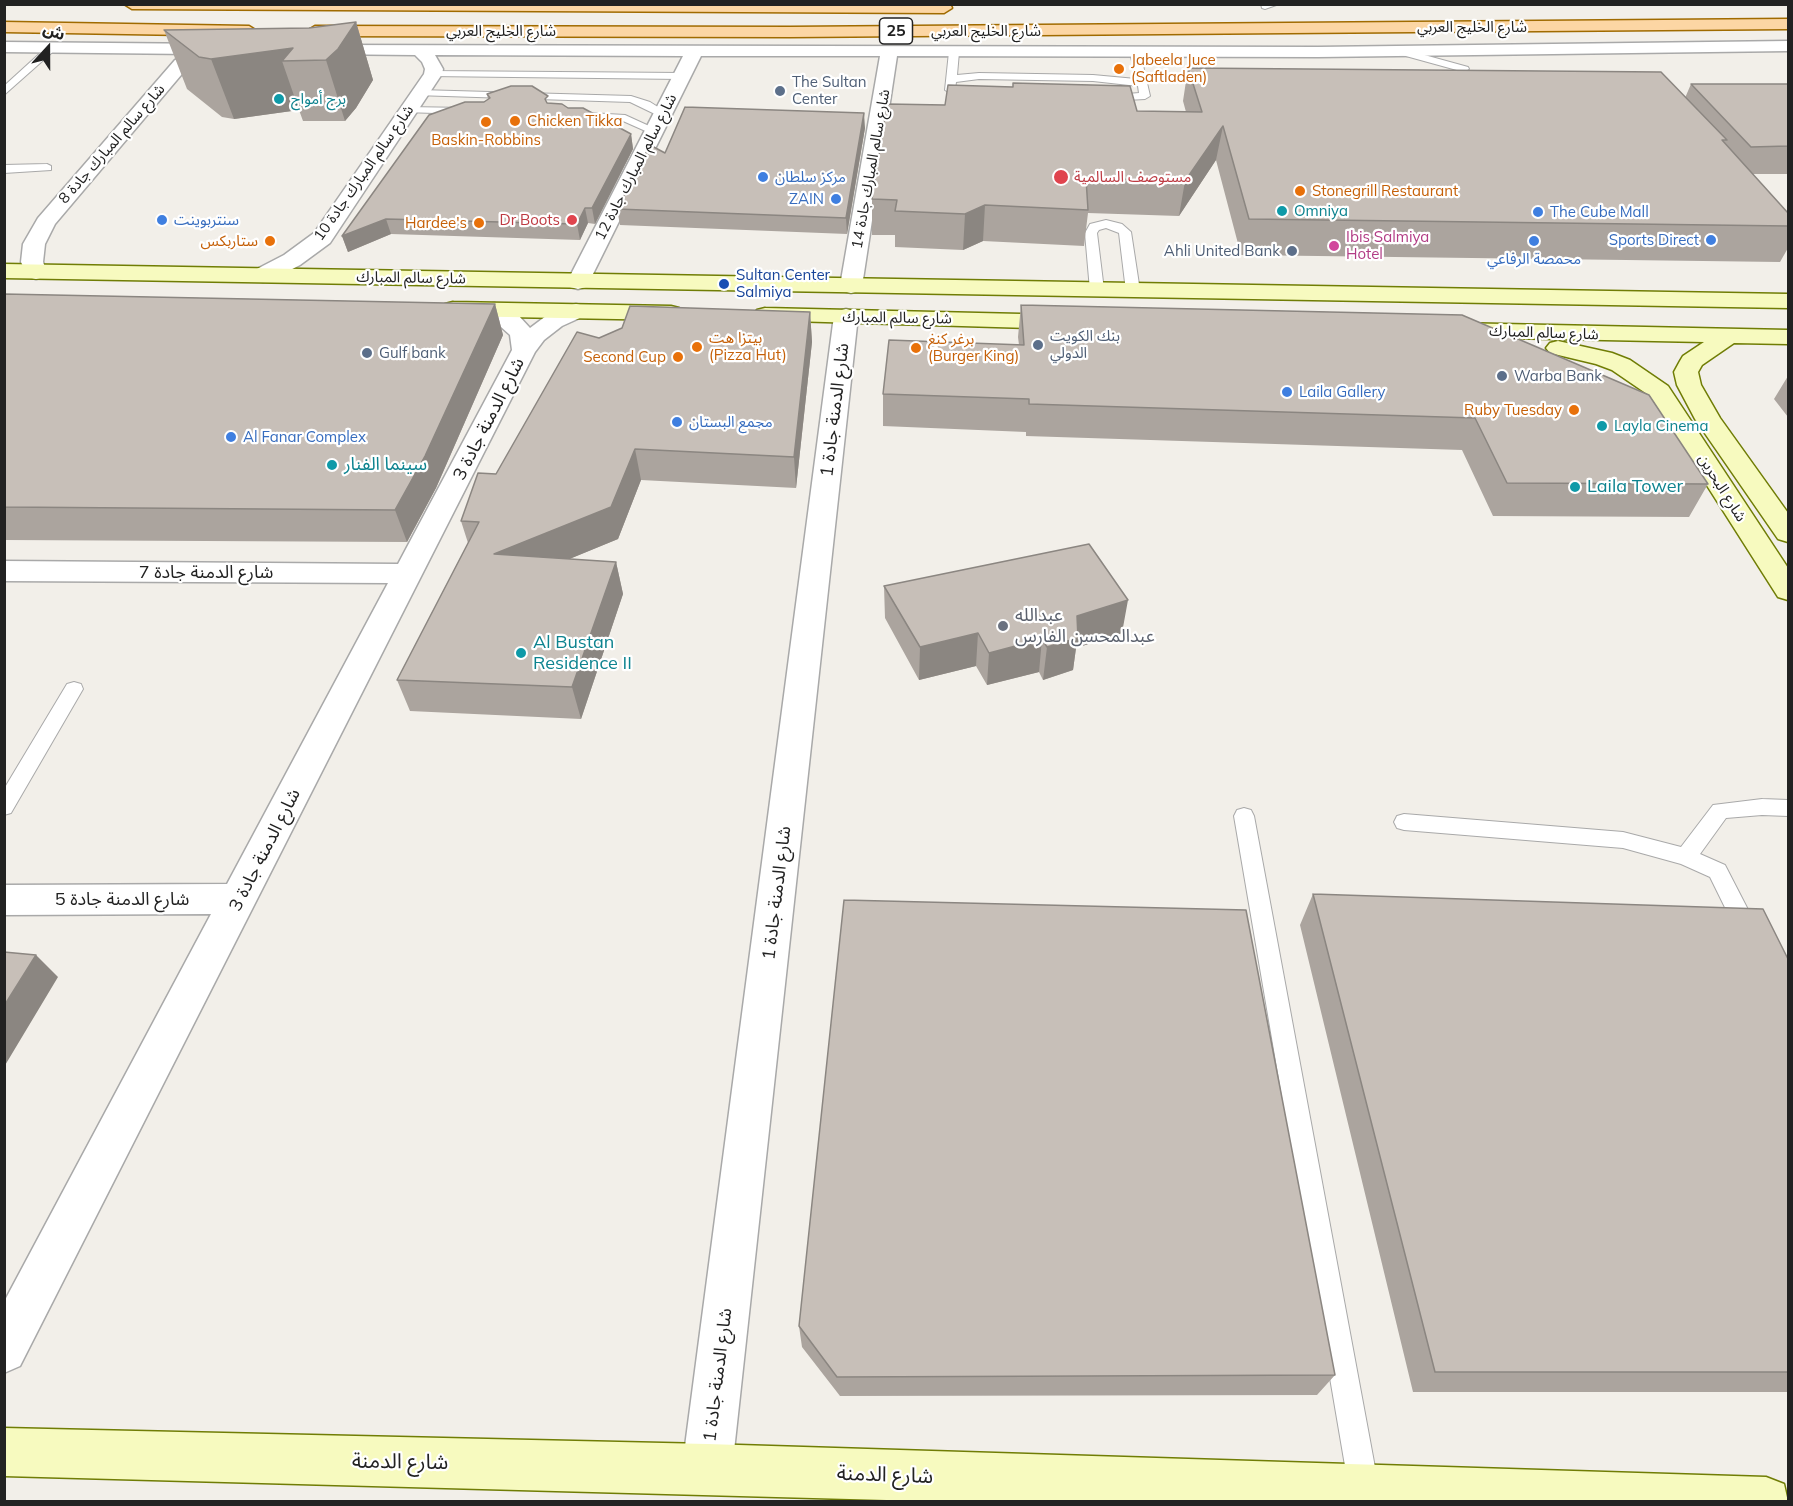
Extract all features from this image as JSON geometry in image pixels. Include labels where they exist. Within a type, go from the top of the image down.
[{"type":"main road","name":"شارع الخليج العربي","points":[[132,4],[955,8]]},
{"type":"main road","points":[[1247,6],[1276,5]]},
{"type":"main road","name":"شارع الخليج العربي","points":[[314,50],[323,41],[295,31],[929,31],[1788,24]]},
{"type":"main road","points":[[1458,50],[1453,43],[1455,39],[1478,35],[1591,30],[1608,26]]},
{"type":"main road","points":[[4,27],[261,31]]},
{"type":"main road","points":[[929,31],[992,39],[1008,47],[1012,52]]},
{"type":"main road","name":"شارع سالم المبارك","points":[[4,271],[578,282],[849,301],[1082,322]]},
{"type":"main road","name":"شارع سالم المبارك","points":[[741,314],[849,301],[1097,290],[1788,301]]},
{"type":"main road","name":"شارع سالم المبارك","points":[[1468,296],[1484,306],[1489,314],[1487,317],[1471,323],[1432,328],[1726,338],[1788,337]]},
{"type":"main road","name":"شارع سالم المبارك","points":[[436,309],[694,313]]},
{"type":"main road","name":"شارع البحرين","points":[[1486,331],[1603,358],[1621,365],[1663,370],[1689,385],[1708,419],[1788,533]]},
{"type":"main road","points":[[1663,370],[1692,361],[1726,338]]},
{"type":"main road","name":"شارع البحرين","points":[[1663,370],[1659,391],[1788,590]]},
{"type":"main road","name":"شارع الدمنة","points":[[6,1456],[706,1469],[1766,1502]]},
{"type":"street","points":[[314,50],[1135,52],[1788,46]]},
{"type":"street","points":[[6,49],[52,48]]},
{"type":"street","name":"شارع سالم المبارك جادة 8","points":[[36,272],[32,262],[34,244],[45,222],[181,64],[204,54],[229,50],[52,48]]},
{"type":"street","points":[[1609,48],[1623,63]]},
{"type":"street","points":[[422,52],[429,59],[434,69],[433,74]]},
{"type":"street","name":"شارع سالم المبارك جادة 12","points":[[578,282],[694,52]]},
{"type":"street","name":"شارع سالم المبارك جادة 14","points":[[849,301],[889,52]]},
{"type":"street","name":"شارع سالم المبارك جادة 10","points":[[262,275],[292,260],[322,238],[433,74]]},
{"type":"street","name":"شارع الدمنة جادة 1","points":[[706,1469],[849,301]]},
{"type":"street","name":"شارع الدمنة جادة 3","points":[[494,310],[511,321],[522,334],[524,350]]},
{"type":"street","name":"شارع الدمنة جادة 3","points":[[4,1350],[524,350],[536,335],[554,321],[576,311]]},
{"type":"street","name":"شارع الدمنة جادة 7","points":[[4,571],[408,574]]},
{"type":"street","name":"شارع الدمنة جادة 5","points":[[4,900],[239,899]]},
{"type":"lane","points":[[476,7],[494,4]]},
{"type":"lane","points":[[900,4],[922,8]]},
{"type":"lane","points":[[4,92],[52,48]]},
{"type":"lane","points":[[1399,51],[1464,69]]},
{"type":"lane","points":[[954,52],[951,79],[954,97]]},
{"type":"lane","points":[[1132,110],[1143,104],[1145,96],[1135,52]]},
{"type":"lane","points":[[433,74],[682,76]]},
{"type":"lane","points":[[951,79],[979,76],[1093,78],[1142,83]]},
{"type":"lane","points":[[419,93],[631,99],[646,104],[659,122]]},
{"type":"lane","points":[[1092,98],[1145,96]]},
{"type":"lane","points":[[407,110],[474,112]]},
{"type":"lane","points":[[556,114],[609,116],[659,122]]},
{"type":"lane","points":[[4,169],[47,168]]},
{"type":"lane","points":[[1097,290],[1091,233],[1094,227],[1106,224],[1118,226],[1125,232],[1133,291]]},
{"type":"lane","points":[[4,807],[74,689]]},
{"type":"lane","points":[[1686,857],[1720,811],[1762,807],[1788,808]]},
{"type":"lane","points":[[1244,816],[1364,1489]]},
{"type":"lane","points":[[1404,822],[1623,840],[1686,857],[1718,871],[1758,953]]},
{"type":"building","points":[[356,22],[338,49],[326,60],[282,61],[293,48],[211,59],[199,57],[164,30],[309,28]]},
{"type":"building","points":[[1188,68],[1661,72],[1727,140],[1722,140],[1788,213],[1788,226],[1249,219],[1223,126],[1185,181],[1086,178],[1088,210],[985,205],[965,214],[895,211],[897,200],[872,199],[887,104],[945,105],[948,85],[1013,87],[1013,83],[1130,86],[1137,111],[1202,112]]},
{"type":"building","points":[[1691,84],[1788,84],[1788,146],[1751,147]]},
{"type":"building","points":[[511,86],[532,86],[548,96],[545,99],[547,103],[562,104],[568,108],[583,108],[631,134],[592,208],[585,208],[577,224],[386,219],[342,236],[429,115],[465,102],[484,102],[490,98],[487,94]]},
{"type":"building","name":"مركز سلطان","points":[[685,107],[864,113],[846,218],[617,209],[650,145],[665,153]]},
{"type":"building","name":"Al Fanar Complex","points":[[4,294],[495,304],[425,456],[395,510],[4,507]]},
{"type":"building","points":[[1021,305],[1462,315],[1649,395],[1708,484],[1507,483],[1475,418],[1029,404],[1029,399],[883,394],[889,340],[1024,345]]},
{"type":"building","points":[[630,306],[810,312],[794,457],[635,449],[611,507],[494,554],[616,562],[572,687],[397,680],[479,522],[461,521],[478,473],[496,474],[577,332],[599,338],[622,328]]},
{"type":"building","points":[[1089,544],[1128,600],[1077,616],[1078,638],[1047,647],[1042,639],[989,653],[978,633],[920,647],[884,586]]},
{"type":"building","points":[[1313,894],[1763,909],[1788,959],[1788,1372],[1435,1372]]},
{"type":"building","points":[[844,900],[1246,910],[1335,1375],[837,1377],[799,1326]]},
{"type":"building","points":[[4,952],[36,955],[4,1006]]},
{"type":"place","name":"Jabeela Juce (Saftladen)","points":[[1119,69]]},
{"type":"place","name":"The Sultan Center","points":[[780,91]]},
{"type":"place","name":"برج أمواج","points":[[279,99]]},
{"type":"place","name":"Chicken Tikka","points":[[515,121]]},
{"type":"place","name":"Baskin-Robbins","points":[[486,122]]},
{"type":"place","name":"مركز سلطان","points":[[763,177]]},
{"type":"place","name":"مستوصف السالمية","points":[[1061,177]]},
{"type":"place","name":"Stonegrill Restaurant","points":[[1300,191]]},
{"type":"place","name":"ZAIN","points":[[836,199]]},
{"type":"place","name":"Omniya","points":[[1282,211]]},
{"type":"place","name":"The Cube Mall","points":[[1538,212]]},
{"type":"place","name":"سنتربوينت","points":[[162,220]]},
{"type":"place","name":"Dr Boots","points":[[572,220]]},
{"type":"place","name":"Hardee's","points":[[479,223]]},
{"type":"place","name":"Sports Direct","points":[[1711,240]]},
{"type":"place","name":"ستاربكس","points":[[270,241]]},
{"type":"place","name":"محمصة الرفاعي","points":[[1534,241]]},
{"type":"place","name":"Ibis Salmiya Hotel","points":[[1334,246]]},
{"type":"place","name":"Ahli United Bank","points":[[1292,251]]},
{"type":"place","name":"Sultan Center Salmiya","points":[[724,284]]},
{"type":"place","name":"بنك الكويت الدولي","points":[[1038,345]]},
{"type":"place","name":"بيتزا هت (Pizza Hut)","points":[[697,347]]},
{"type":"place","name":"برغر كنغ (Burger King)","points":[[916,348]]},
{"type":"place","name":"Gulf bank","points":[[367,353]]},
{"type":"place","name":"Second Cup","points":[[678,357]]},
{"type":"place","name":"Warba Bank","points":[[1502,376]]},
{"type":"place","name":"Laila Gallery","points":[[1287,392]]},
{"type":"place","name":"Ruby Tuesday","points":[[1574,410]]},
{"type":"place","name":"مجمع البستان","points":[[677,422]]},
{"type":"place","name":"Layla Cinema","points":[[1602,426]]},
{"type":"place","name":"Al Fanar Complex","points":[[231,437]]},
{"type":"place","name":"سينما الفنار","points":[[332,465]]},
{"type":"place","name":"Laila Tower","points":[[1575,487]]},
{"type":"place","name":"عبدالله عبدالمحسن الفارس","points":[[1003,626]]},
{"type":"place","name":"Al Bustan Residence II","points":[[521,653]]}]
